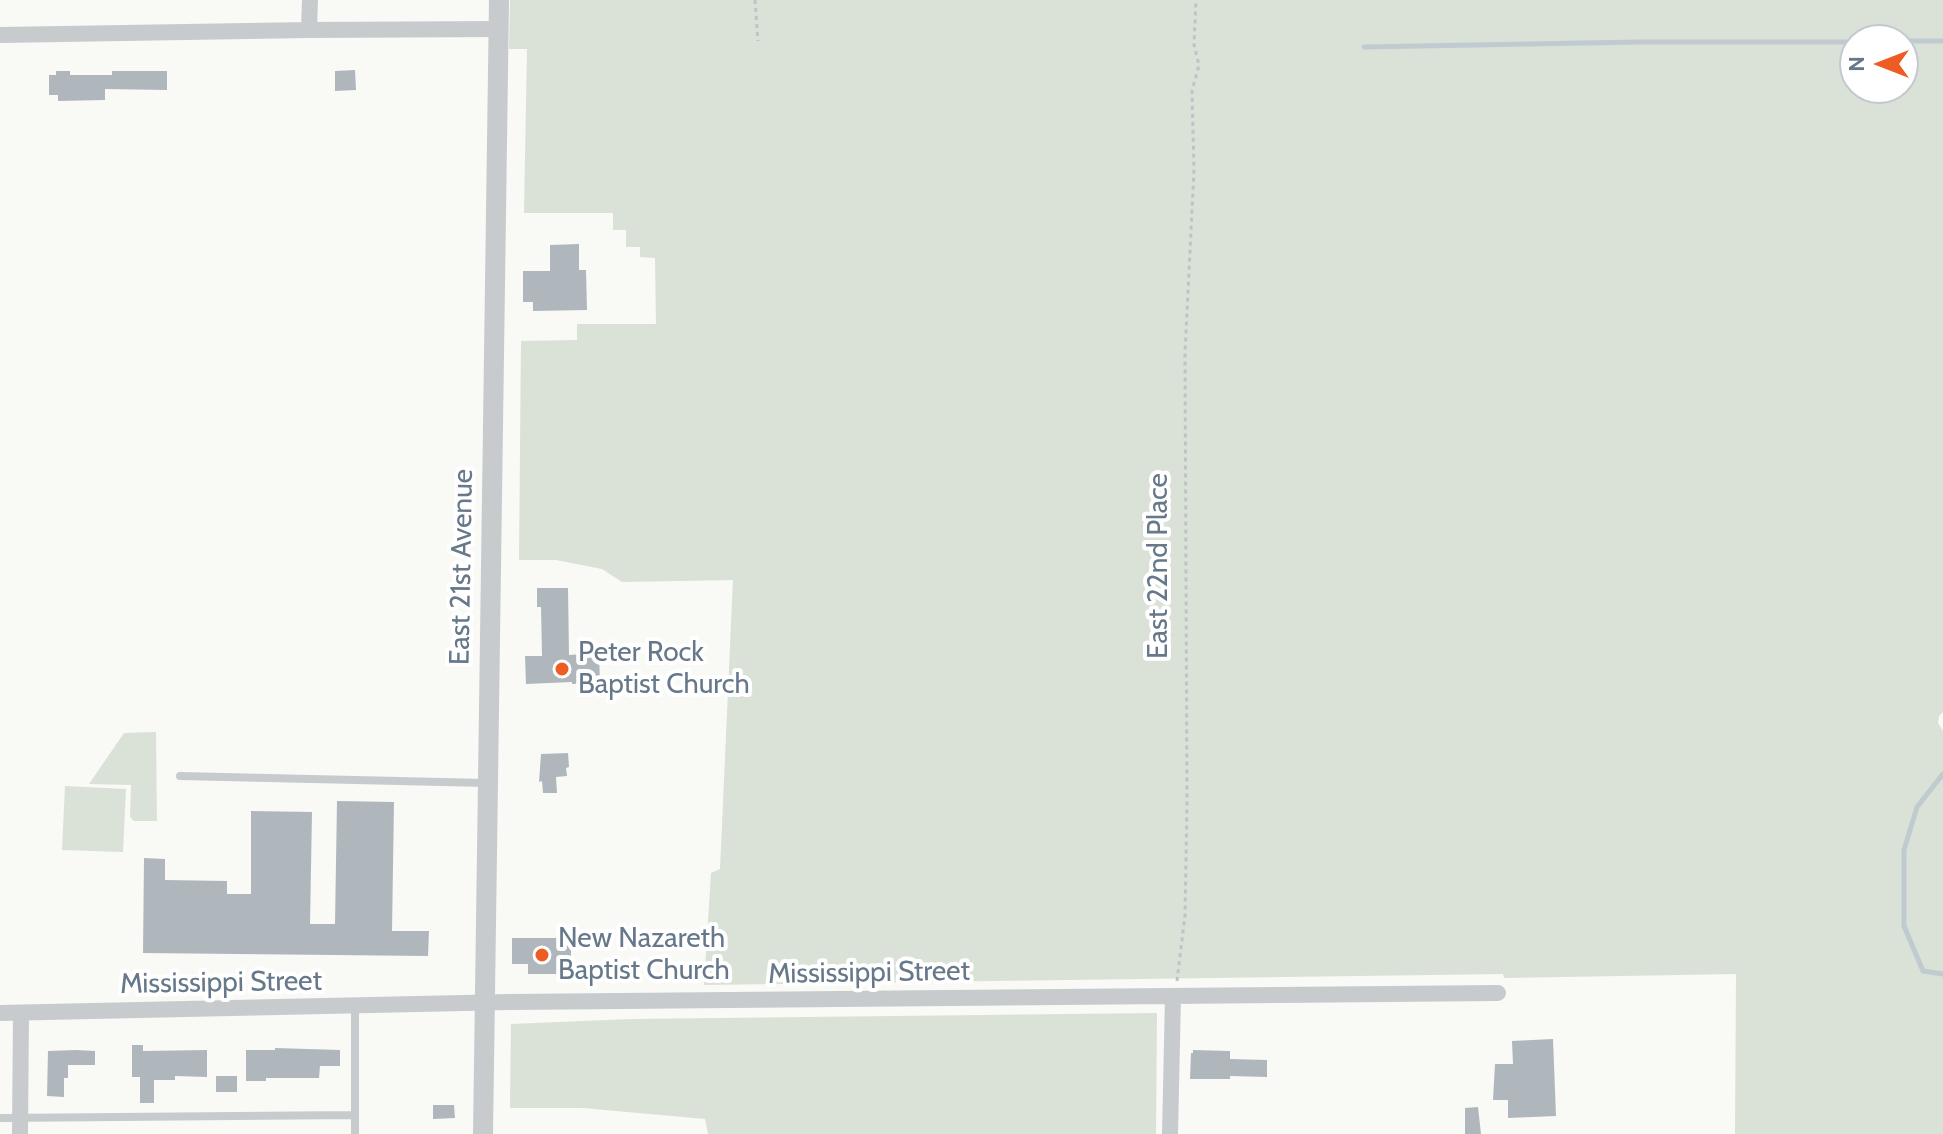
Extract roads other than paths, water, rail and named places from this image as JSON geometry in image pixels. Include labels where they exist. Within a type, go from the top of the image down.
[{"type":"street","points":[[309,30],[310,0]]},
{"type":"street","name":"East 21st Avenue","points":[[483,1134],[499,0]]},
{"type":"street","points":[[0,35],[499,29]]},
{"type":"street","name":"Mississippi Street","points":[[0,1013],[484,1003],[1498,993]]},
{"type":"street","points":[[1170,1134],[1173,996]]},
{"type":"street","points":[[20,1126],[21,1013]]},
{"type":"lane","points":[[180,776],[487,783]]},
{"type":"lane","points":[[355,1005],[355,1134]]},
{"type":"lane","points":[[0,1118],[20,1126],[354,1115]]},
{"type":"waterway","points":[[1919,41],[1943,41]]},
{"type":"waterway","points":[[1364,47],[1839,42]]},
{"type":"waterway","points":[[1943,774],[1917,807],[1904,850],[1904,926],[1923,971],[1943,974]]},
{"type":"place","name":"Peter Rock Baptist Church","points":[[562,669]]},
{"type":"place","name":"New Nazareth Baptist Church","points":[[542,955]]}]
